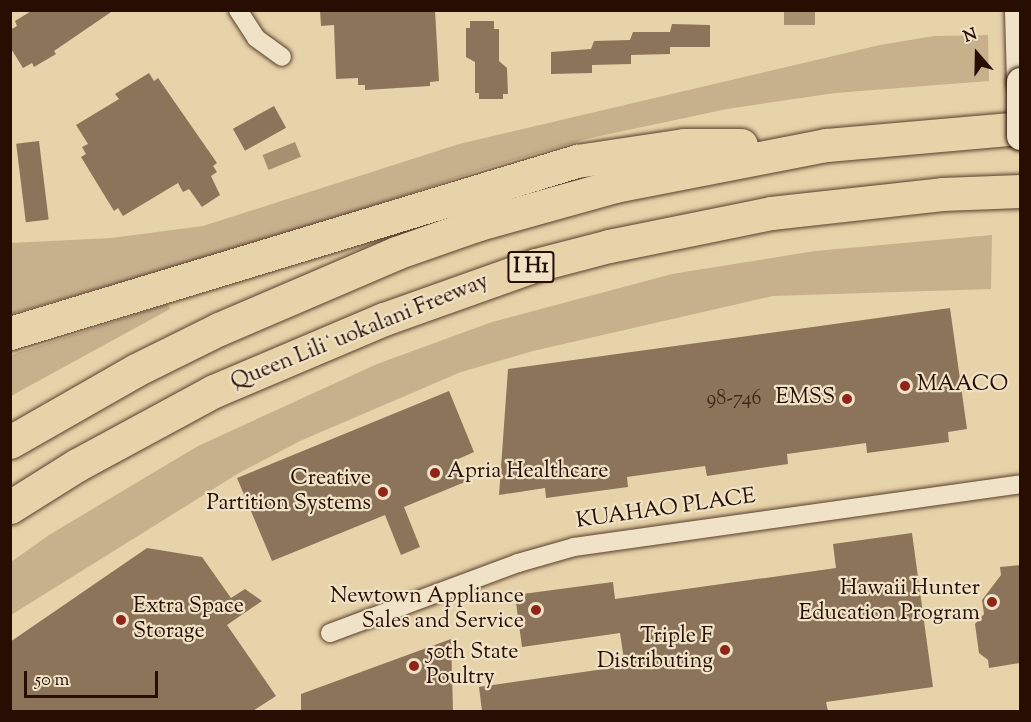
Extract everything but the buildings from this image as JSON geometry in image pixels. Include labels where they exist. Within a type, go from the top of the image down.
[{"type":"highway","name":"I H1","points":[[10,442],[167,354],[308,289],[396,253],[604,188],[826,144],[1020,128]]},
{"type":"highway","points":[[10,333],[578,161],[684,145],[826,144]]},
{"type":"highway","name":"Queen Liliʻuokalani Freeway","points":[[10,507],[77,465],[214,391],[295,355],[536,265],[631,241],[771,213],[931,195],[1020,191]]},
{"type":"highway","points":[[10,523],[77,465]]},
{"type":"street","points":[[238,10],[256,38],[282,57]]},
{"type":"street","points":[[1018,10],[1020,136]]},
{"type":"street","name":"KUAHAO PLACE","points":[[330,633],[518,563],[574,547],[1020,484]]},
{"type":"shaded area","points":[[784,11],[815,11],[815,25],[784,25]]},
{"type":"shaded area","points":[[988,35],[989,81],[835,93],[727,109],[586,139],[480,170],[293,233],[11,314],[10,243],[111,238],[203,226],[459,144],[880,45],[934,36]]},
{"type":"shaded area","points":[[295,142],[301,157],[269,170],[263,155]]},
{"type":"shaded area","points":[[992,235],[991,289],[773,296],[533,351],[461,372],[300,441],[239,473],[11,615],[11,562],[49,535],[198,446],[377,364],[492,322],[672,274],[815,251]]},
{"type":"shaded area","points":[[168,304],[170,309],[11,396],[11,355]]},
{"type":"place","name":"MAACO","points":[[905,386]]},
{"type":"place","name":"EMSS","points":[[847,399]]},
{"type":"place","name":"Apria Healthcare","points":[[435,473]]},
{"type":"place","name":"Creative Partition Systems","points":[[383,492]]},
{"type":"place","name":"Hawaii Hunter Education Program","points":[[992,602]]},
{"type":"place","name":"Newtown Appliance Sales and Service","points":[[536,610]]},
{"type":"place","name":"Extra Space Storage","points":[[121,620]]},
{"type":"place","name":"Triple F Distributing","points":[[725,650]]},
{"type":"place","name":"50th State Poultry","points":[[414,666]]}]
